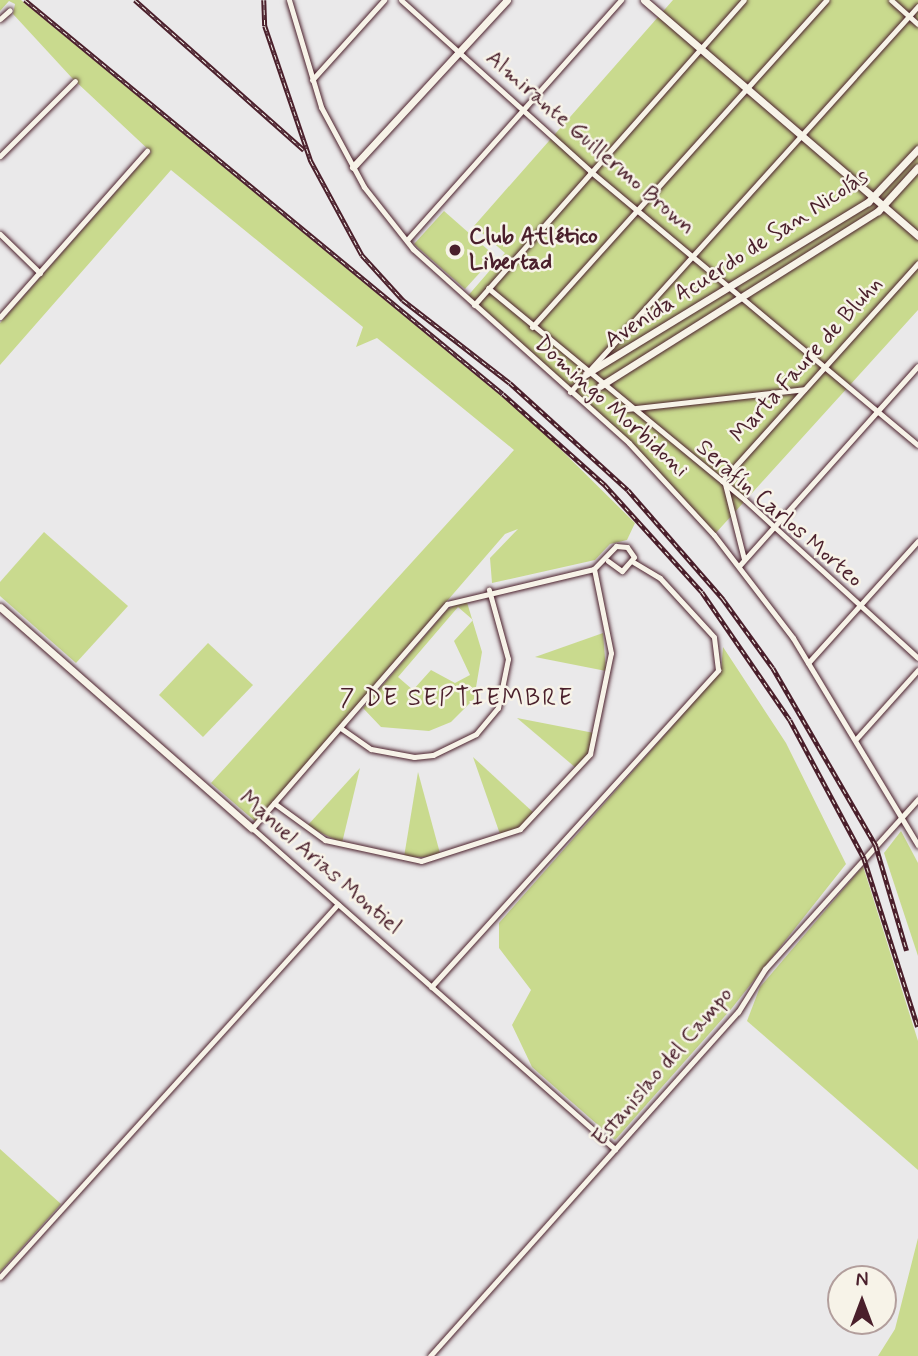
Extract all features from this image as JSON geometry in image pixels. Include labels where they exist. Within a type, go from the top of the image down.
[{"type":"street","name":"Domingo Morbidoni","points":[[289,0],[312,80],[353,167],[407,240],[474,305],[672,485],[739,566],[808,663],[918,845]]},
{"type":"street","points":[[312,80],[384,0]]},
{"type":"street","name":"Almirante Guillermo Brown","points":[[401,0],[590,171],[638,208],[730,289],[918,445]]},
{"type":"street","points":[[353,167],[507,0]]},
{"type":"street","points":[[407,240],[520,108],[621,0]]},
{"type":"street","points":[[644,0],[918,236]]},
{"type":"street","points":[[474,305],[744,0]]},
{"type":"street","points":[[532,327],[826,0]]},
{"type":"street","points":[[891,0],[918,24]]},
{"type":"street","points":[[586,374],[918,6]]},
{"type":"street","points":[[0,19],[10,10]]},
{"type":"street","points":[[0,156],[75,81]]},
{"type":"street","name":"Avenida Acuerdo de San Nicolás","points":[[570,392],[586,374],[730,289],[874,197],[918,149]]},
{"type":"street","points":[[0,317],[147,151]]},
{"type":"street","name":"Avenida Acuerdo de San Nicolás","points":[[600,386],[884,206],[918,167]]},
{"type":"street","points":[[0,234],[40,273]]},
{"type":"street","name":"Marta Faure de Bluhn","points":[[723,483],[918,263]]},
{"type":"street","name":"Serafín Carlos Morteo","points":[[488,288],[627,409],[723,483],[773,526],[918,658]]},
{"type":"street","points":[[739,566],[918,366]]},
{"type":"street","points":[[627,409],[804,389]]},
{"type":"street","points":[[723,483],[744,559]]},
{"type":"street","points":[[808,663],[918,541]]},
{"type":"street","points":[[252,828],[342,729],[442,609],[489,590],[594,569],[608,561],[620,545],[630,550],[634,562],[660,578],[714,637],[718,670],[431,986]]},
{"type":"street","points":[[608,561],[619,571],[634,562]]},
{"type":"street","points":[[274,803],[325,840],[421,861],[520,829],[590,754],[611,653],[594,569]]},
{"type":"street","points":[[342,729],[371,749],[414,757],[433,755],[476,734],[498,708],[508,659],[489,590]]},
{"type":"street","name":"Manuel Arias Montiel","points":[[0,607],[615,1149]]},
{"type":"street","points":[[856,739],[918,670]]},
{"type":"street","name":"Estanislao del Campo","points":[[430,1356],[615,1149],[918,799]]},
{"type":"street","points":[[0,1277],[338,904]]},
{"type":"green space","points":[[0,0],[21,0],[71,41],[535,424],[635,523],[627,540],[610,544],[595,560],[492,583],[490,558],[518,529],[505,534],[256,822],[211,783],[514,450],[377,338],[356,347],[363,327],[171,170],[0,365],[0,323],[151,152],[72,78],[13,14],[15,4],[9,1],[0,11]]},
{"type":"green space","points":[[673,0],[918,0],[918,310],[714,535],[635,449],[466,298],[505,253],[474,226]]},
{"type":"green space","name":"Club Atlético Libertad","points":[[444,211],[495,256],[465,289],[414,244]]},
{"type":"green space","points":[[44,532],[128,606],[76,663],[0,596],[0,582]]},
{"type":"green space","points":[[466,599],[472,619],[458,607],[398,677],[413,690],[431,670],[455,683],[470,675],[454,641],[473,621],[482,652],[474,699],[451,722],[429,731],[381,727],[363,708],[447,610]]},
{"type":"green space","points":[[603,633],[606,671],[535,657]]},
{"type":"green space","points":[[208,643],[253,685],[203,737],[159,695]]},
{"type":"green space","points":[[723,647],[786,743],[846,864],[732,1008],[615,1140],[532,1067],[512,1025],[531,990],[499,948],[499,923],[721,671]]},
{"type":"green space","points":[[517,718],[594,733],[588,753],[576,768]]},
{"type":"green space","points":[[473,757],[534,813],[519,828],[501,837]]},
{"type":"green space","points":[[360,768],[342,843],[307,826]]},
{"type":"green space","points":[[418,772],[441,857],[404,857]]},
{"type":"green space","points":[[901,831],[918,863],[918,956],[884,853]]},
{"type":"green space","points":[[863,866],[918,1041],[918,1170],[747,1021],[760,987]]},
{"type":"green space","points":[[0,1149],[61,1204],[0,1272]]},
{"type":"green space","points":[[918,1238],[918,1356],[878,1356],[891,1335],[897,1335],[897,1321]]},
{"type":"railway","points":[[25,0],[503,394],[605,485],[702,592],[790,720],[864,858],[918,1027]]},
{"type":"railway","points":[[135,0],[304,150]]},
{"type":"railway","points":[[264,0],[265,26],[311,161],[362,255],[403,300],[510,383],[628,490],[723,599],[773,668],[876,846],[907,951]]},
{"type":"place","name":"Club Atlético Libertad","points":[[455,250]]},
{"type":"district","name":"7 DE SEPTIEMBRE","points":[[457,699]]}]
